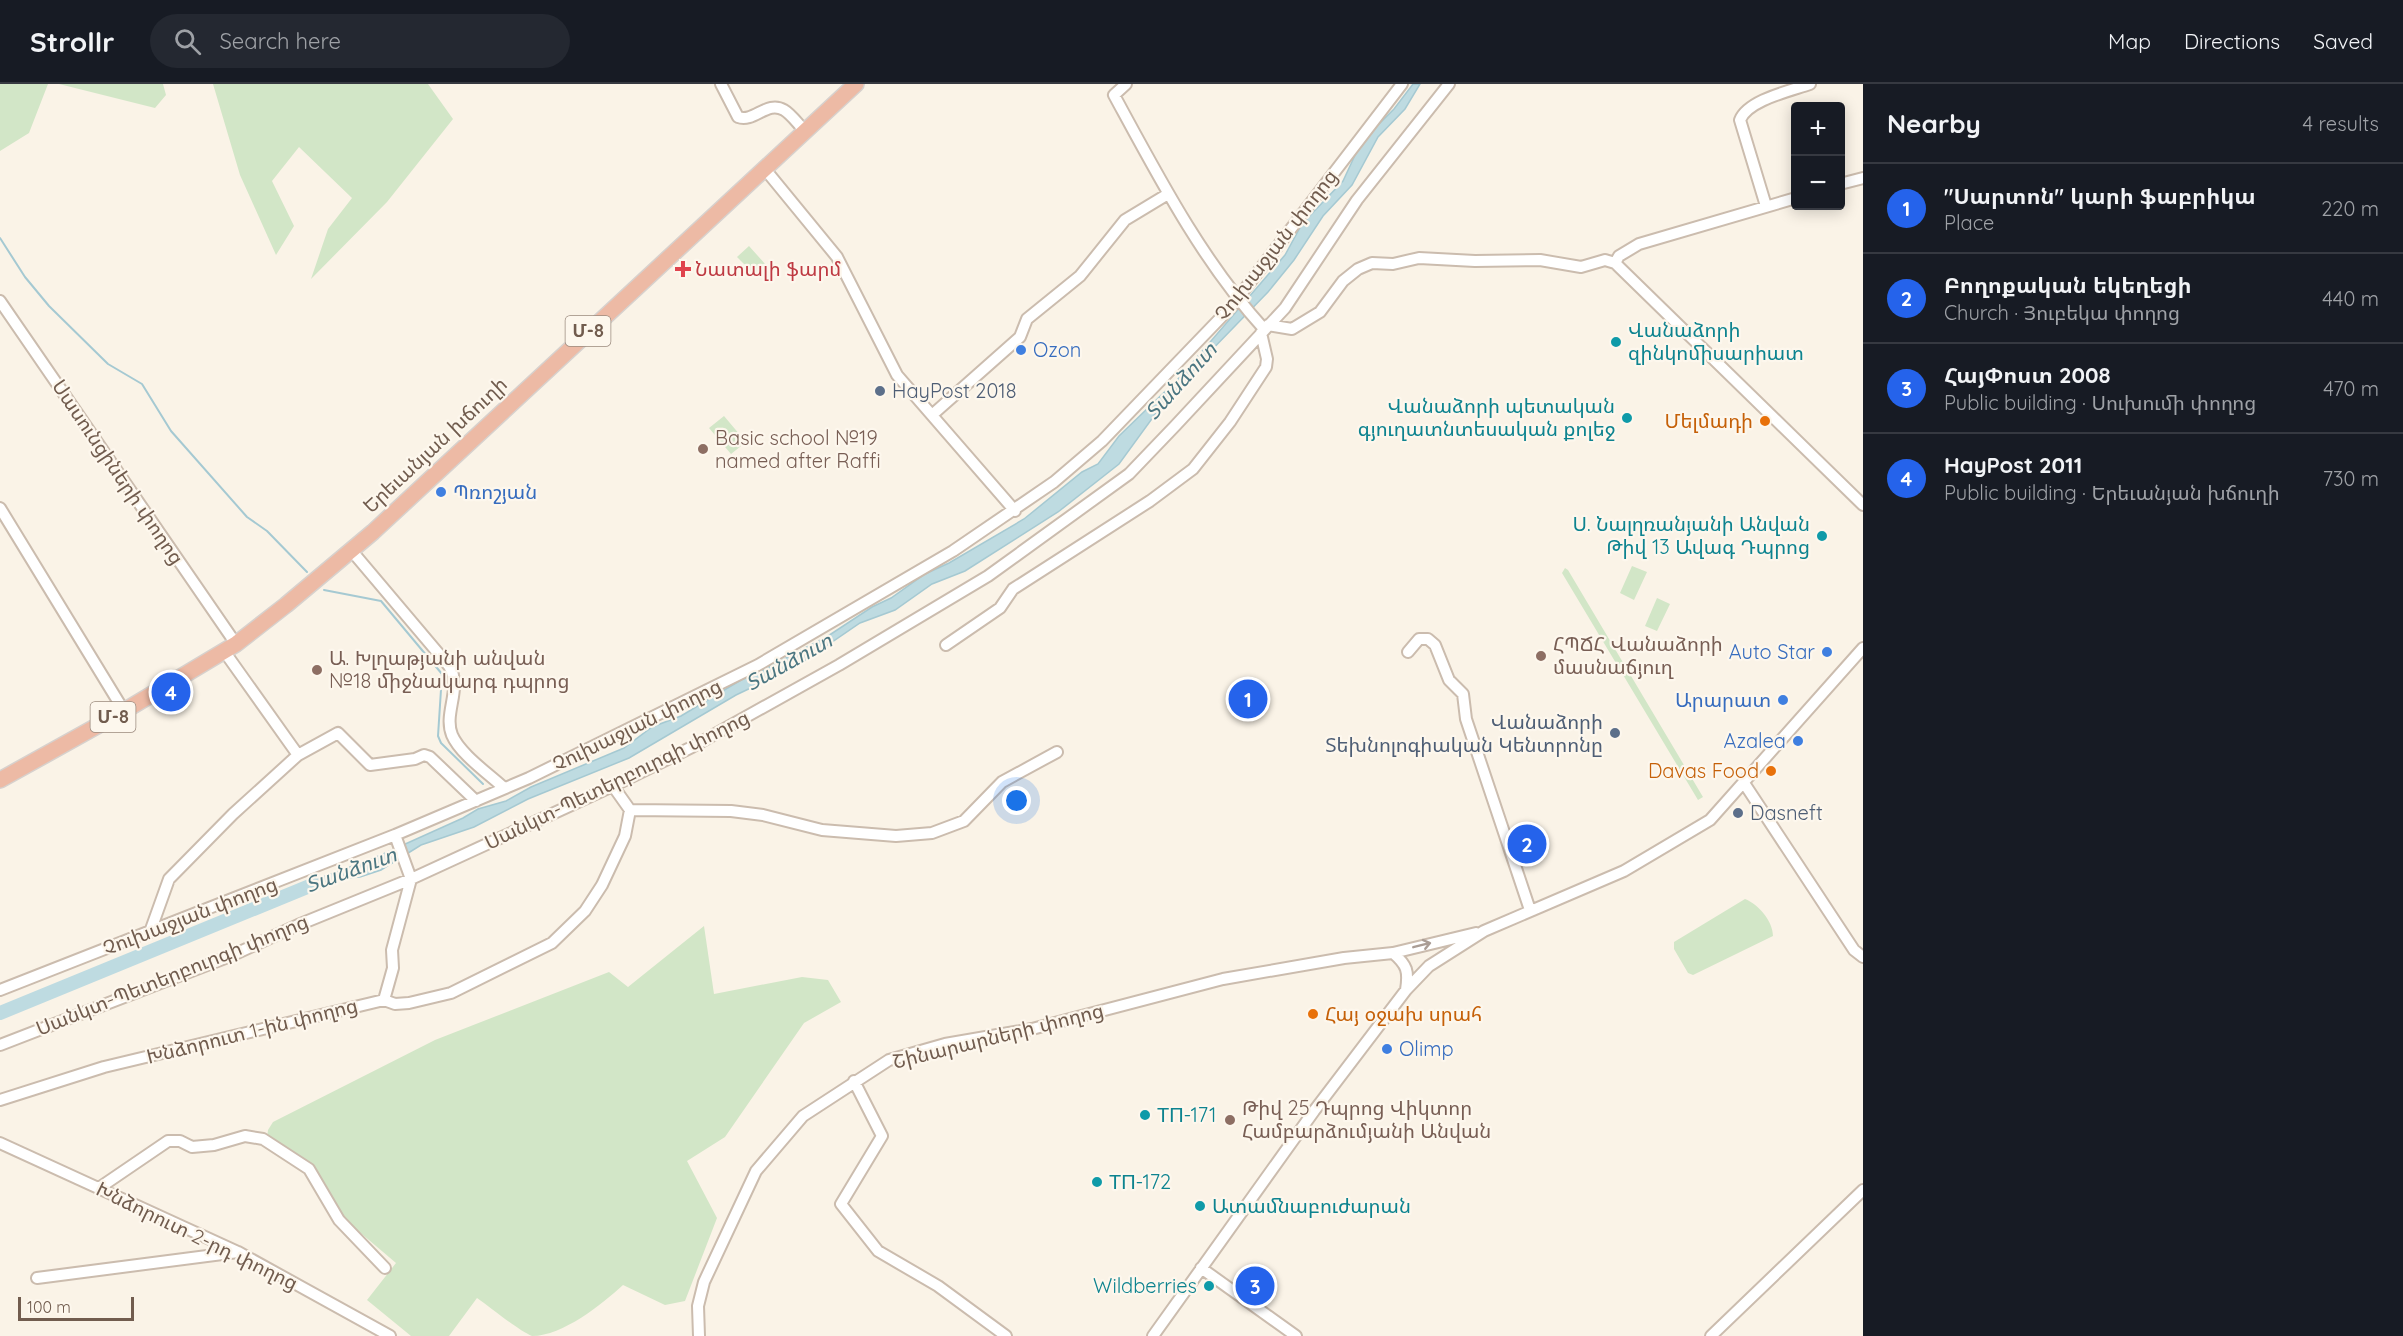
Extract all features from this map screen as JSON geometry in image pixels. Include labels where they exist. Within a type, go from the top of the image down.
[{"type":"highway","name":"Երեւանյան խճուղի","points":[[0,780],[124,711],[230,648],[286,605],[351,550],[856,84]]},
{"type":"street","points":[[721,84],[738,117],[747,118],[763,110],[778,107],[804,130]]},
{"type":"street","points":[[946,645],[1000,608],[1013,589],[1149,501],[1193,469],[1236,413],[1266,367],[1264,329],[1240,302],[1168,195],[1114,95],[1126,84]]},
{"type":"street","name":"Չուխաջյան փողոց","points":[[0,990],[396,838],[504,788],[758,665],[904,581],[1015,511],[1054,482],[1102,441],[1240,302],[1402,84]]},
{"type":"street","name":"Սանկտ-Պետերբուրգի փողոց","points":[[0,1045],[233,955],[411,879],[613,786],[692,747],[839,665],[988,576],[1129,474],[1175,426],[1285,308],[1358,200],[1449,84]]},
{"type":"street","points":[[1766,206],[1740,120],[1742,114],[1753,105],[1810,84]]},
{"type":"street","points":[[764,168],[837,257],[897,375],[1015,511]]},
{"type":"street","points":[[1845,183],[1863,178]]},
{"type":"street","points":[[932,415],[1020,337],[1027,319],[1080,276],[1125,220],[1168,195]]},
{"type":"street","points":[[1615,263],[1618,256],[1639,244],[1791,199]]},
{"type":"street","points":[[1264,329],[1292,329],[1320,312],[1343,281],[1358,269],[1372,263],[1393,264],[1419,258],[1475,261],[1540,260],[1581,267],[1605,260],[1615,263],[1862,503]]},
{"type":"street","name":"Սասունցիների փողոց","points":[[0,301],[230,648],[298,755]]},
{"type":"street","points":[[0,508],[124,711]]},
{"type":"street","points":[[351,550],[449,666],[455,678],[450,725],[452,734],[459,746],[504,788]]},
{"type":"street","points":[[1408,652],[1419,639],[1428,639],[1435,645],[1449,680],[1458,686],[1463,694],[1466,719],[1530,910]]},
{"type":"street","points":[[1153,1336],[1309,1118],[1406,990],[1430,966],[1484,931],[1624,871],[1710,820],[1863,648]]},
{"type":"street","points":[[150,932],[169,879],[233,814],[298,755],[338,733],[370,765],[415,759],[424,755],[430,757],[476,801]]},
{"type":"street","points":[[630,810],[731,811],[763,815],[822,830],[896,836],[932,833],[964,821],[1002,782],[1057,752]]},
{"type":"street","points":[[1744,783],[1854,950],[1863,957]]},
{"type":"street","points":[[384,1000],[395,1004],[409,1003],[452,993],[552,943],[585,911],[602,885],[625,836],[630,810],[613,786]]},
{"type":"street","points":[[396,838],[411,879]]},
{"type":"street","name":"Խնձորուտ 1-ին փողոց","points":[[0,1100],[104,1067],[384,1000],[393,968],[392,950],[411,879]]},
{"type":"street","name":"Շինարարների փողոց","points":[[699,1336],[698,1306],[704,1281],[756,1171],[803,1116],[889,1060],[945,1044],[1032,1029],[1223,979],[1344,958],[1393,953],[1484,931]]},
{"type":"street","points":[[1393,953],[1404,962],[1407,968],[1406,990]]},
{"type":"street","points":[[854,1081],[882,1136],[842,1204],[878,1251],[938,1286],[1006,1336]]},
{"type":"street","points":[[99,1188],[168,1141],[180,1141],[192,1147],[214,1145],[244,1136],[263,1139],[309,1169],[339,1220],[385,1268]]},
{"type":"street","name":"Խնձորուտ 2-րդ փողոց","points":[[0,1143],[238,1252],[390,1336]]},
{"type":"street","points":[[1711,1336],[1863,1190]]},
{"type":"street","points":[[37,1278],[238,1252]]},
{"type":"street","points":[[1201,1268],[1296,1336]]},
{"type":"green space","points":[[0,84],[48,84],[29,133],[0,151]]},
{"type":"green space","points":[[59,84],[163,84],[166,95],[155,108]]},
{"type":"green space","points":[[213,84],[428,84],[453,119],[387,202],[311,279],[328,229],[352,198],[299,147],[272,181],[294,226],[276,255],[240,175]]},
{"type":"green space","points":[[749,246],[766,265],[755,275],[737,257]]},
{"type":"green space","points":[[724,416],[746,442],[731,454],[709,428]]},
{"type":"green space","points":[[1632,566],[1647,572],[1634,600],[1620,593]]},
{"type":"green space","points":[[1565,568],[1703,797],[1698,800],[1562,573]]},
{"type":"green space","points":[[1657,598],[1670,604],[1657,631],[1645,626]]},
{"type":"green space","points":[[1745,899],[1764,914],[1773,936],[1693,975],[1688,973],[1674,949],[1674,942]]},
{"type":"green space","points":[[704,926],[714,994],[802,977],[828,980],[841,1002],[804,1023],[725,1137],[687,1161],[717,1218],[685,1301],[665,1305],[623,1285],[569,1325],[544,1335],[532,1336],[477,1298],[449,1336],[411,1336],[367,1300],[396,1263],[343,1218],[312,1165],[267,1138],[268,1130],[273,1122],[435,1040],[609,972],[628,987]]},
{"type":"water","points":[[1413,84],[1420,84],[1405,109],[1378,137],[1352,185],[1323,216],[1294,260],[1268,292],[1201,361],[1178,392],[1159,409],[1119,464],[1058,512],[965,571],[932,584],[895,610],[860,623],[797,666],[736,695],[629,758],[528,799],[474,827],[421,845],[381,870],[360,877],[337,879],[302,888],[303,884],[372,859],[478,809],[506,801],[531,787],[624,748],[652,727],[681,716],[741,680],[828,636],[872,607],[891,598],[925,574],[949,563],[1024,519],[1082,472],[1098,464],[1119,436],[1180,377],[1285,255],[1302,224],[1343,181],[1356,153],[1369,134],[1394,109]]},
{"type":"waterway","points":[[0,238],[25,277],[49,306],[108,364],[142,384],[171,431],[247,517],[267,531],[307,572]]},
{"type":"waterway","points":[[324,590],[381,601],[442,674],[438,736],[441,743],[483,784]]},
{"type":"waterway","name":"Տանձուտ","points":[[0,1013],[317,883]]},
{"type":"place","name":"Նատալի ֆարմ","points":[[683,269]]},
{"type":"place","name":"Վանաձորի զինկոմիսարիատ","points":[[1616,342]]},
{"type":"place","name":"Ozon","points":[[1021,350]]},
{"type":"place","name":"HayPost 2018","points":[[880,391]]},
{"type":"place","name":"Վանաձորի պետական գյուղատնտեսական քոլեջ","points":[[1627,418]]},
{"type":"place","name":"Մելմադի","points":[[1765,421]]},
{"type":"place","name":"Basic school №19 named after Raffi","points":[[703,449]]},
{"type":"place","name":"Պռոշյան","points":[[441,492]]},
{"type":"place","name":"Ս. Նալղռանյանի Անվան Թիվ 13 Ավագ Դպրոց","points":[[1822,536]]},
{"type":"place","name":"Auto Star","points":[[1827,652]]},
{"type":"place","name":"ՀՊՃՀ Վանաձորի մասնաճյուղ","points":[[1541,656]]},
{"type":"place","name":"Ա. Խլղաթյանի անվան №18 միջնակարգ դպրոց","points":[[317,670]]},
{"type":"place","name":"HayPost 2011","points":[[171,692]]},
{"type":"place","name":"\"Սարտոն\" կարի ֆաբրիկա","points":[[1248,699]]},
{"type":"place","name":"Արարատ","points":[[1783,700]]},
{"type":"place","name":"Վանաձորի Տեխնոլոգիական Կենտրոնը","points":[[1615,733]]},
{"type":"place","name":"Azalea","points":[[1798,741]]},
{"type":"place","name":"Davas Food","points":[[1771,771]]},
{"type":"place","name":"Dasneft","points":[[1738,813]]},
{"type":"place","name":"Բողոքական եկեղեցի","points":[[1527,844]]},
{"type":"place","name":"Հայ օջախ սրահ","points":[[1313,1014]]},
{"type":"place","name":"Olimp","points":[[1387,1049]]},
{"type":"place","name":"ТП-171","points":[[1145,1115]]},
{"type":"place","name":"Թիվ 25 Դպրոց Վիկտոր Համբարձումյանի Անվան","points":[[1230,1120]]},
{"type":"place","name":"ТП-172","points":[[1097,1182]]},
{"type":"place","name":"Ատամնաբուժարան","points":[[1200,1206]]},
{"type":"place","name":"Wildberries","points":[[1209,1286]]},
{"type":"place","name":"ՀայՓոստ 2008","points":[[1255,1286]]}]
